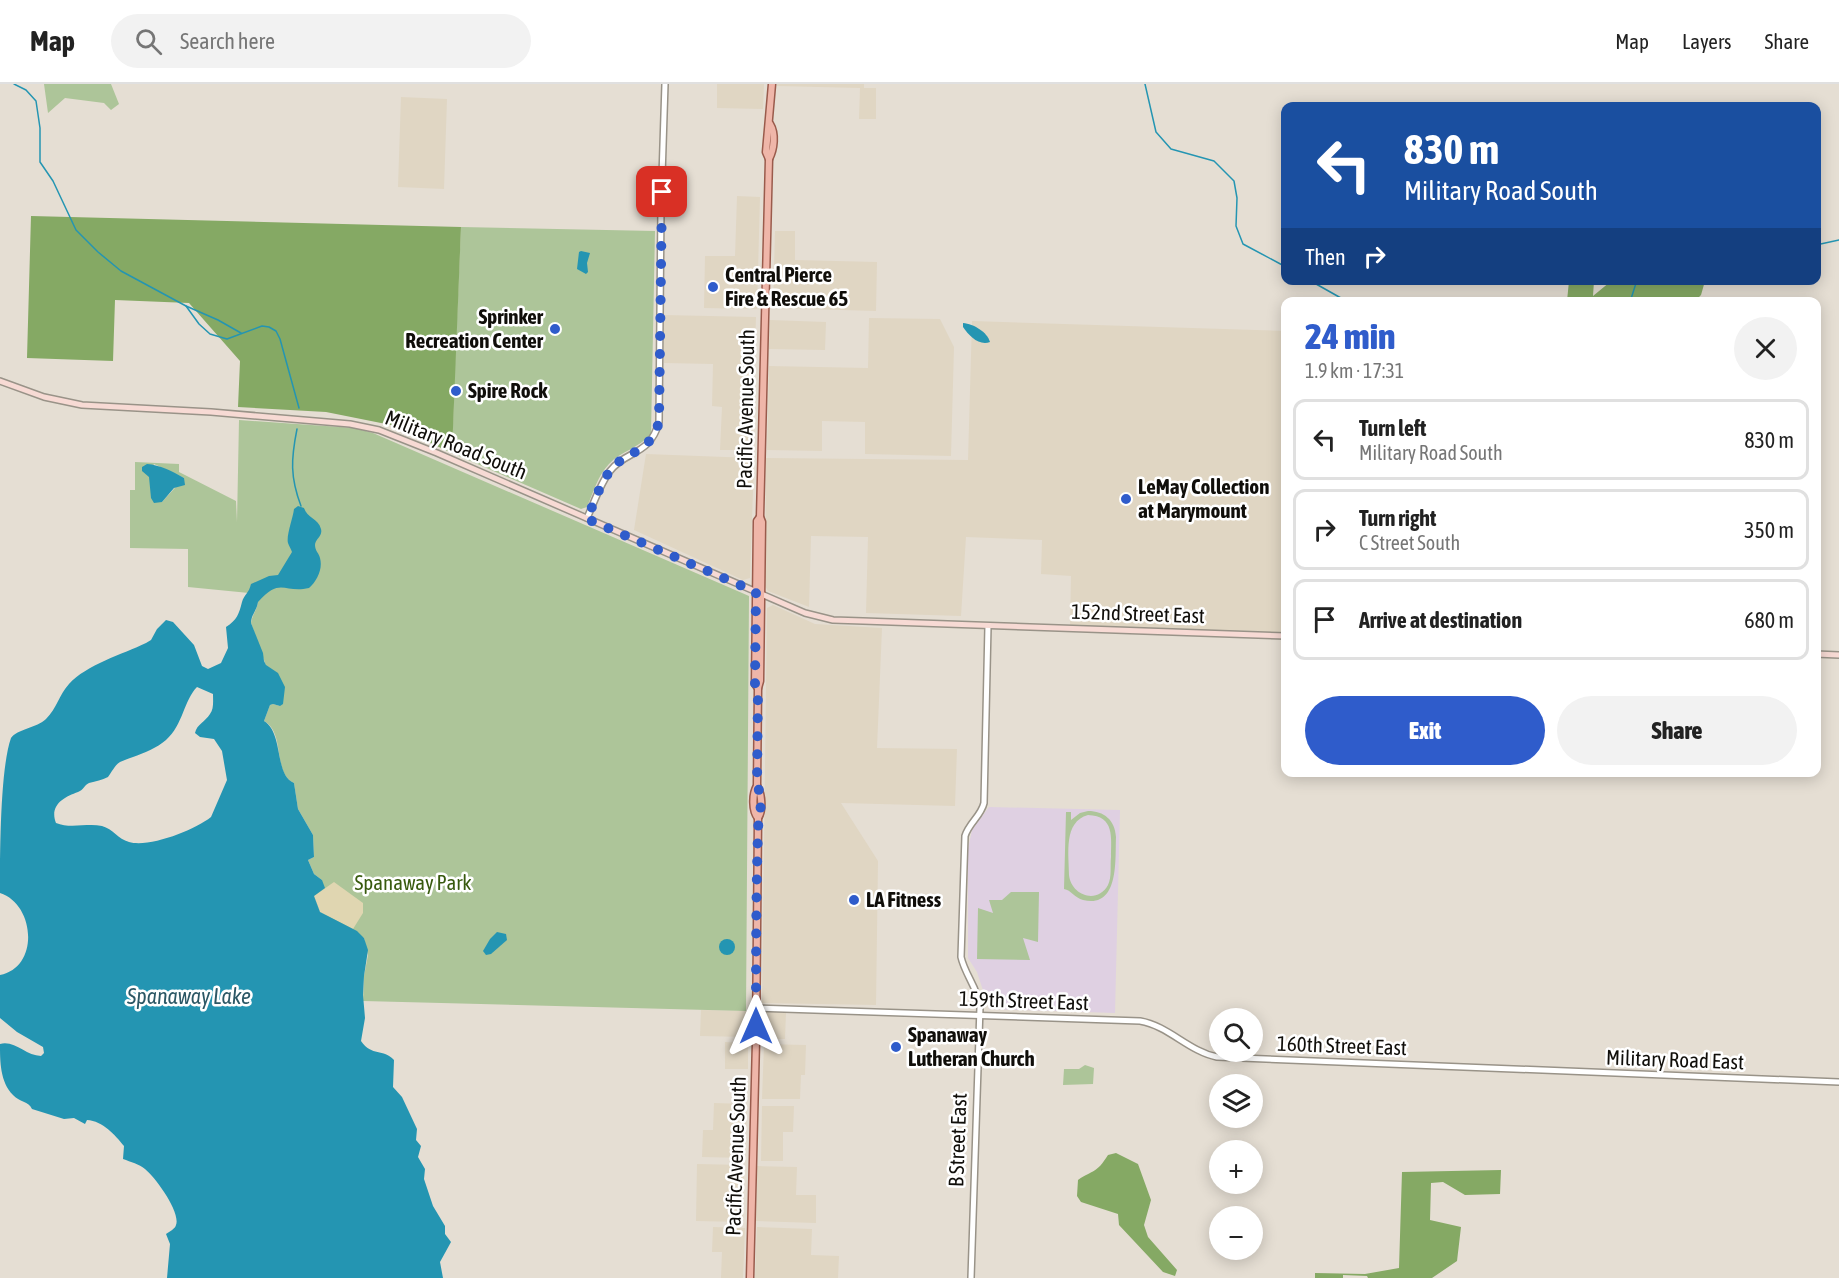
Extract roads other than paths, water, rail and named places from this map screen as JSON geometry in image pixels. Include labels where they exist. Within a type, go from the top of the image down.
[{"type":"main road","name":"Pacific Avenue South","points":[[750,1278],[757,1008],[758,818],[754,814],[754,791],[757,786],[760,681],[758,593],[762,522],[760,517],[769,159],[766,152],[772,84]]},
{"type":"main road","name":"Military Road South","points":[[0,381],[44,397],[82,405],[342,423],[373,428],[407,440],[820,618],[988,626]]},
{"type":"main road","name":"152nd Street East","points":[[988,626],[1281,636]]},
{"type":"main road","points":[[1821,654],[1839,655]]},
{"type":"street","points":[[587,519],[610,471],[646,446],[656,434],[659,422],[664,84]]},
{"type":"street","name":"B Street East","points":[[971,1278],[980,1016],[978,996],[962,961],[961,940],[965,836],[984,803],[988,626]]},
{"type":"street","name":"159th Street East","points":[[757,1008],[1140,1021],[1159,1027],[1177,1038]]},
{"type":"street","name":"160th Street East","points":[[1177,1038],[1201,1053],[1217,1057],[1510,1070]]},
{"type":"street","name":"Military Road East","points":[[1510,1070],[1839,1082]]},
{"type":"water","points":[[581,251],[590,253],[586,274],[577,269]]},
{"type":"water","points":[[963,323],[980,329],[990,342],[982,343],[975,339],[968,334]]},
{"type":"water","points":[[147,464],[179,475],[184,478],[185,485],[174,488],[162,502],[154,503],[151,498],[149,477],[142,471],[142,467]]},
{"type":"water","name":"Spanaway Lake","points":[[298,506],[304,508],[320,525],[321,534],[315,545],[321,566],[315,582],[309,588],[272,590],[258,602],[252,617],[251,623],[264,661],[278,673],[285,687],[283,704],[270,705],[264,721],[274,735],[284,772],[294,783],[298,809],[313,835],[314,857],[308,860],[314,874],[322,880],[325,888],[314,896],[320,912],[357,931],[364,938],[368,950],[363,995],[365,1018],[361,1041],[369,1049],[386,1054],[394,1060],[393,1087],[402,1097],[417,1129],[416,1140],[421,1146],[418,1157],[425,1169],[424,1179],[433,1206],[445,1226],[445,1234],[451,1242],[440,1262],[443,1278],[167,1278],[170,1244],[166,1234],[175,1228],[177,1219],[171,1204],[155,1179],[143,1167],[123,1159],[124,1146],[113,1133],[98,1123],[87,1120],[85,1124],[74,1118],[64,1119],[32,1109],[29,1104],[15,1097],[5,1084],[2,1071],[0,1044],[11,1044],[30,1054],[41,1056],[44,1053],[43,1047],[17,1032],[0,1018],[0,975],[13,970],[22,960],[27,948],[28,935],[26,922],[20,909],[12,899],[0,893],[3,791],[7,752],[11,738],[18,732],[46,719],[76,677],[151,640],[166,620],[173,622],[194,645],[202,666],[208,669],[221,663],[228,648],[226,627],[237,616],[251,584],[269,576],[278,575],[292,552],[288,540],[294,509]],"holes":[[[197,687],[213,694],[211,712],[197,727],[195,733],[200,737],[214,739],[222,751],[227,780],[211,817],[172,837],[138,843],[125,841],[102,826],[67,826],[56,823],[54,817],[56,807],[63,799],[80,791],[89,783],[108,777],[120,762],[150,750],[166,740],[172,734]]]},
{"type":"water","points":[[497,932],[506,934],[507,940],[491,954],[486,955],[483,951]]},
{"type":"water","points":[[727,939],[733,941],[735,947],[733,953],[727,955],[721,953],[719,947],[721,941]]},
{"type":"waterway","points":[[14,84],[26,90],[36,101],[40,128],[40,162],[53,181],[76,230],[121,271],[186,306],[199,324],[210,334],[227,339],[262,326],[276,331],[299,408]]},
{"type":"waterway","points":[[1145,84],[1156,132],[1171,149],[1214,161],[1234,181],[1237,198],[1236,226],[1243,244],[1281,264]]},
{"type":"waterway","points":[[1821,244],[1839,240]]},
{"type":"waterway","points":[[1318,285],[1339,297]]},
{"type":"waterway","points":[[1632,297],[1635,285]]},
{"type":"waterway","points":[[186,306],[241,333]]},
{"type":"waterway","points":[[297,429],[293,468],[301,506]]},
{"type":"place","name":"Central Pierce Fire & Rescue 65","points":[[713,287]]},
{"type":"place","name":"Sprinker Recreation Center","points":[[555,329]]},
{"type":"place","name":"Spire Rock","points":[[456,391]]},
{"type":"place","name":"LeMay Collection at Marymount","points":[[1126,499]]},
{"type":"place","name":"LA Fitness","points":[[854,900]]},
{"type":"place","name":"Spanaway Lutheran Church","points":[[896,1047]]},
{"type":"park label","name":"Spanaway Park","points":[[413,883]]}]
